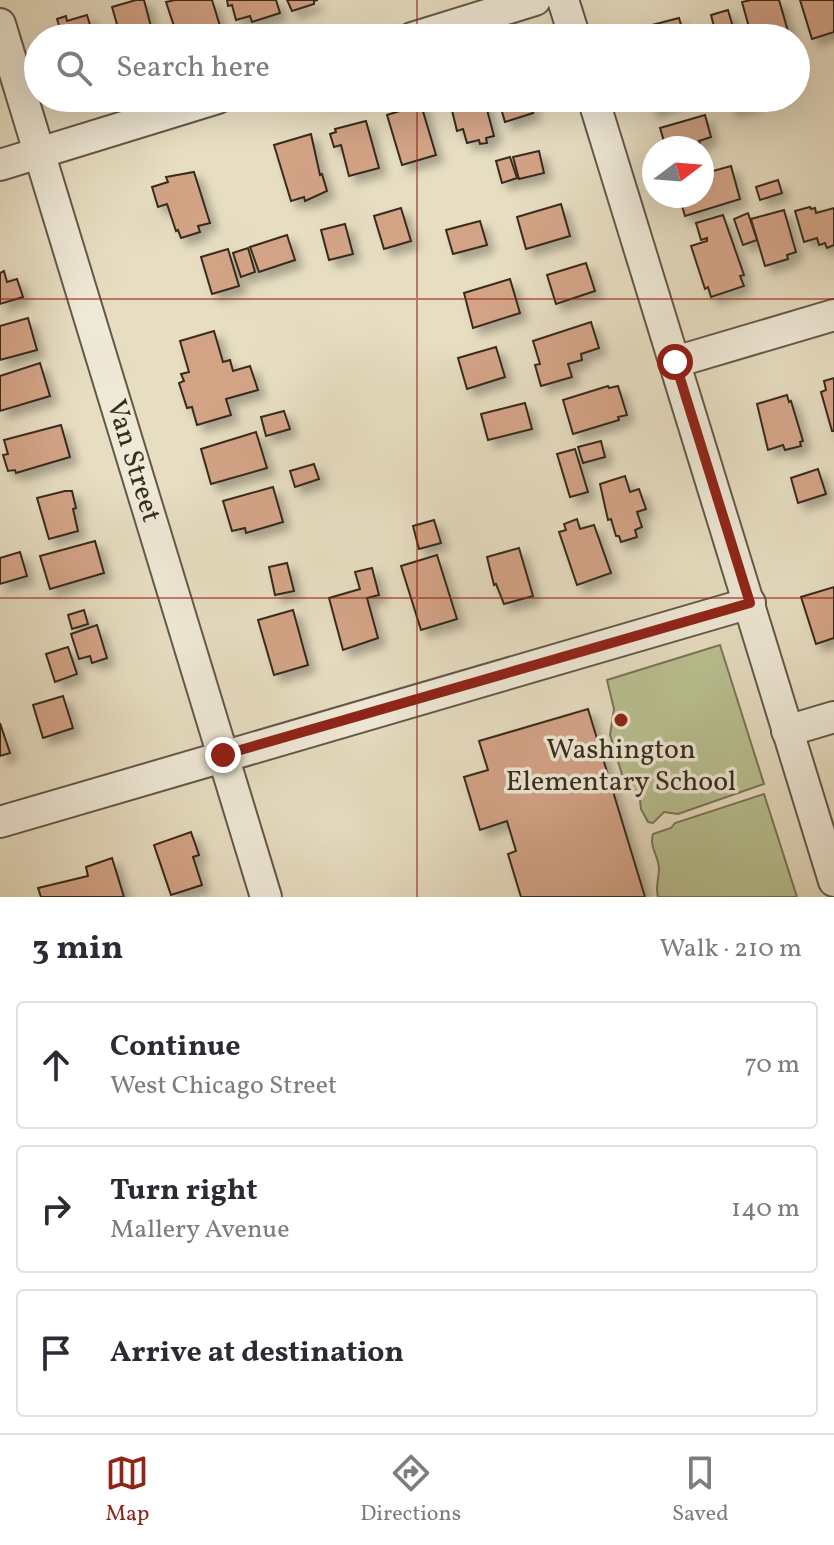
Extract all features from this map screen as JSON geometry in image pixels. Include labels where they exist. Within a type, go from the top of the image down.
[{"type":"street","points":[[457,24],[535,0]]},
{"type":"street","points":[[563,0],[571,24]]},
{"type":"street","name":"Van Street","points":[[0,24],[24,102]]},
{"type":"street","name":"Van Street","points":[[27,112],[266,897]]},
{"type":"street","points":[[0,165],[174,112]]},
{"type":"street","points":[[597,112],[834,881]]},
{"type":"street","points":[[675,362],[834,315]]},
{"type":"street","points":[[0,822],[750,603]]},
{"type":"street","points":[[787,731],[834,717]]},
{"type":"green space","points":[[720,645],[764,784],[678,814],[664,812],[653,823],[648,822],[640,800],[624,781],[610,735],[614,709],[607,680]]},
{"type":"green space","points":[[764,794],[797,897],[658,897],[659,869],[652,844],[653,834],[671,828],[675,823]]},
{"type":"building","points":[[144,0],[150,24],[117,24],[112,7]]},
{"type":"building","points":[[212,0],[219,24],[173,24],[166,2]]},
{"type":"building","points":[[227,0],[276,0],[280,13],[252,22],[250,16],[236,20],[232,5],[228,6]]},
{"type":"building","points":[[287,0],[318,0],[292,11]]},
{"type":"building","points":[[779,0],[786,24],[748,24],[742,2]]},
{"type":"building","points":[[800,0],[834,0],[834,32],[812,39],[810,24],[807,24]]},
{"type":"building","points":[[728,10],[732,24],[713,24],[711,15]]},
{"type":"building","points":[[87,15],[90,24],[59,24],[57,19],[66,16],[67,21]]},
{"type":"building","points":[[679,18],[681,24],[656,24]]},
{"type":"building","points":[[423,112],[436,155],[402,165],[387,115]]},
{"type":"building","points":[[452,112],[488,112],[494,136],[486,138],[487,143],[480,144],[479,140],[467,143],[463,129],[457,131]]},
{"type":"building","points":[[502,112],[533,113],[505,122]]},
{"type":"building","points":[[705,115],[711,136],[662,136],[660,128]]},
{"type":"building","points":[[366,121],[379,168],[349,176],[341,145],[334,147],[330,134],[336,132],[335,129]]},
{"type":"building","points":[[311,134],[320,175],[327,191],[305,201],[304,197],[291,201],[274,145]]},
{"type":"building","points":[[539,151],[544,173],[519,179],[513,157]]},
{"type":"building","points":[[510,157],[517,178],[502,183],[496,161]]},
{"type":"building","points":[[731,166],[740,199],[714,207],[714,171]]},
{"type":"building","points":[[194,172],[210,223],[198,226],[200,232],[181,238],[167,204],[158,207],[152,187],[168,182],[166,177]]},
{"type":"building","points":[[778,180],[782,193],[760,200],[756,187]]},
{"type":"building","points":[[561,204],[570,236],[526,249],[517,217]]},
{"type":"building","points":[[401,208],[411,241],[384,249],[374,216]]},
{"type":"building","points":[[683,208],[711,208],[685,216]]},
{"type":"building","points":[[815,208],[816,213],[834,208],[834,245],[827,248],[825,243],[819,245],[817,238],[804,242],[795,211]]},
{"type":"building","points":[[784,210],[796,252],[787,255],[788,259],[765,266],[751,219]]},
{"type":"building","points":[[748,213],[757,240],[743,245],[734,219]]},
{"type":"building","points":[[723,215],[744,275],[740,276],[744,286],[711,297],[708,287],[705,289],[691,246],[707,241],[707,238],[701,240],[696,223]]},
{"type":"building","points":[[480,221],[487,245],[453,254],[446,230]]},
{"type":"building","points":[[345,224],[353,254],[329,260],[321,230]]},
{"type":"building","points":[[287,235],[295,260],[259,272],[250,247]]},
{"type":"building","points":[[248,248],[255,272],[241,277],[233,253]]},
{"type":"building","points":[[228,249],[239,286],[212,294],[201,257]]},
{"type":"building","points":[[586,263],[595,291],[556,304],[547,275]]},
{"type":"building","points":[[4,271],[7,282],[17,279],[23,297],[0,304],[0,273]]},
{"type":"building","points":[[510,279],[520,313],[473,328],[464,293]]},
{"type":"building","points":[[28,318],[37,350],[0,360],[0,326]]},
{"type":"building","points":[[591,322],[599,348],[581,354],[582,360],[568,364],[572,377],[541,386],[535,365],[540,364],[533,341]]},
{"type":"building","points":[[214,331],[223,362],[230,360],[233,371],[250,366],[258,390],[226,399],[231,415],[197,425],[192,407],[187,408],[179,383],[184,381],[181,374],[189,372],[180,341]]},
{"type":"building","points":[[496,347],[505,377],[467,389],[458,358]]},
{"type":"building","points":[[40,363],[50,396],[0,411],[0,376]]},
{"type":"building","points":[[834,378],[832,431],[821,392],[826,390],[824,381]]},
{"type":"building","points":[[608,386],[618,386],[627,415],[573,434],[563,400]]},
{"type":"building","points":[[787,395],[803,441],[800,442],[801,446],[785,450],[783,445],[768,450],[757,404]]},
{"type":"building","points":[[525,403],[532,429],[488,440],[481,414]]},
{"type":"building","points":[[284,411],[290,429],[266,436],[261,417]]},
{"type":"building","points":[[61,425],[70,457],[16,473],[15,470],[8,471],[3,455],[8,454],[4,440]]},
{"type":"building","points":[[256,432],[267,468],[211,484],[201,449]]},
{"type":"building","points":[[601,441],[605,457],[583,463],[578,447]]},
{"type":"building","points":[[575,449],[588,492],[570,497],[557,454]]},
{"type":"building","points":[[314,464],[319,479],[295,487],[290,471]]},
{"type":"building","points":[[818,469],[826,494],[798,503],[791,478]]},
{"type":"building","points":[[625,476],[630,492],[639,489],[646,509],[637,512],[642,527],[635,530],[637,537],[621,542],[611,519],[608,520],[600,484]]},
{"type":"building","points":[[273,487],[283,522],[246,533],[245,528],[232,531],[223,501]]},
{"type":"building","points":[[72,491],[78,531],[49,539],[37,498]]},
{"type":"building","points":[[577,519],[580,529],[594,525],[611,573],[577,585],[559,532],[566,530],[564,524]]},
{"type":"building","points":[[434,520],[441,543],[419,549],[413,526]]},
{"type":"building","points":[[95,541],[104,573],[50,589],[40,556]]},
{"type":"building","points":[[519,548],[533,596],[504,604],[494,585],[487,557]]},
{"type":"building","points":[[20,552],[27,576],[0,584],[0,558]]},
{"type":"building","points":[[437,555],[457,619],[421,630],[401,566]]},
{"type":"building","points":[[287,563],[294,591],[275,595],[269,567]]},
{"type":"building","points":[[372,568],[379,595],[367,598],[378,638],[343,650],[329,598],[360,589],[355,572]]},
{"type":"building","points":[[834,587],[834,638],[816,644],[801,597]]},
{"type":"building","points":[[84,610],[88,624],[72,629],[68,615]]},
{"type":"building","points":[[293,610],[308,665],[274,675],[258,620]]},
{"type":"building","points":[[97,625],[107,658],[92,663],[90,656],[79,659],[71,634]]},
{"type":"building","points":[[68,647],[77,674],[55,682],[46,654]]},
{"type":"building","points":[[63,696],[73,728],[43,738],[33,705]]},
{"type":"building","points":[[588,709],[645,897],[521,897],[508,854],[516,851],[507,821],[480,830],[464,777],[488,770],[479,741]]},
{"type":"building","points":[[0,723],[10,753],[0,756]]},
{"type":"building","points":[[191,832],[199,855],[193,857],[202,885],[171,895],[154,845]]},
{"type":"building","points":[[112,858],[124,897],[41,897],[38,888],[88,876],[86,867]]},
{"type":"place","name":"Washington Elementary School","points":[[621,720]]},
{"type":"route","points":[[223,755],[750,603],[675,362]]}]
